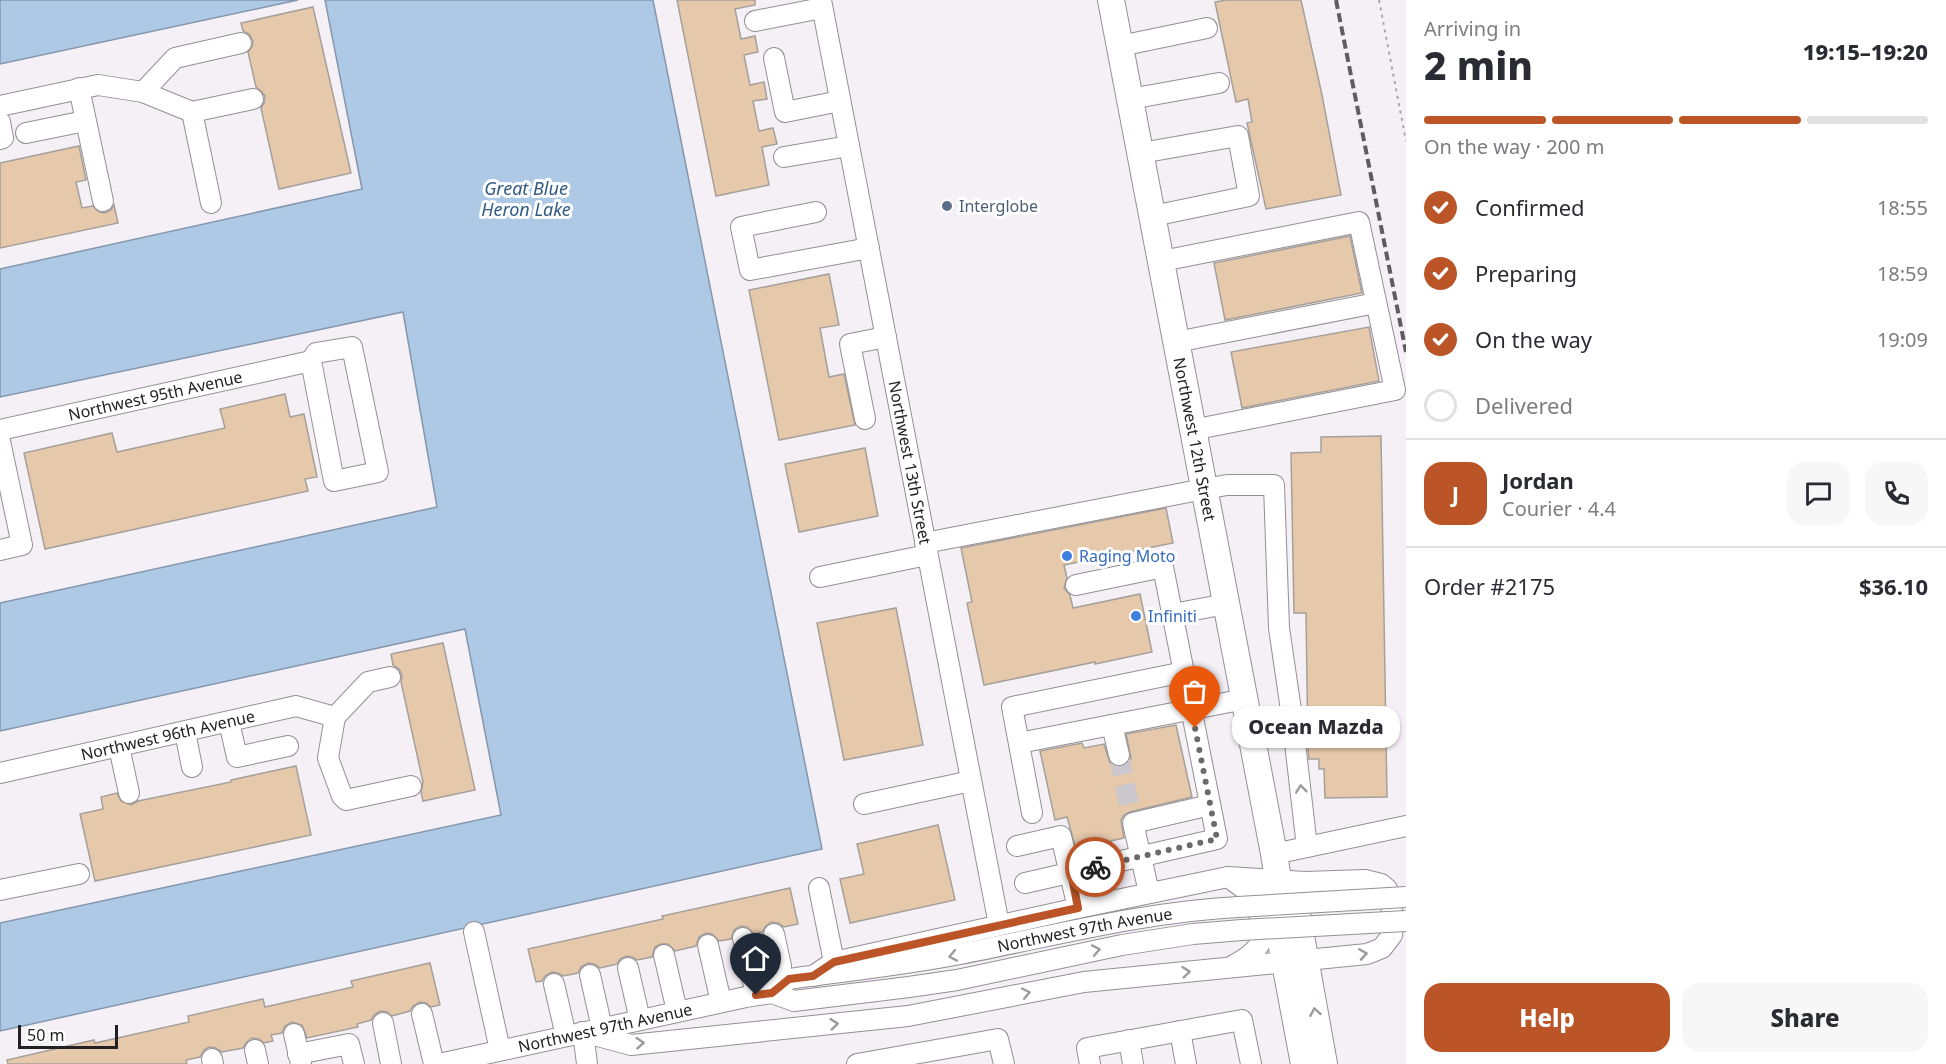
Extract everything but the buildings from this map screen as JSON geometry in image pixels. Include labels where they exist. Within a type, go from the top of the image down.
[{"type":"main road","name":"Northwest 12th Street","points":[[1111,0],[1276,867],[1272,894],[1295,961],[1324,1064]]},
{"type":"main road","name":"Northwest 12th Street","points":[[1295,961],[1304,1064]]},
{"type":"street","points":[[755,21],[821,4]]},
{"type":"street","name":"Northwest 13th Street","points":[[821,4],[999,925]]},
{"type":"street","points":[[1120,46],[1207,28]]},
{"type":"street","points":[[143,92],[175,58],[242,43]]},
{"type":"street","points":[[774,58],[785,112],[840,100]]},
{"type":"street","points":[[1130,99],[1219,83]]},
{"type":"street","points":[[0,105],[98,85],[143,92],[192,112],[253,99]]},
{"type":"street","points":[[79,88],[103,201]]},
{"type":"street","points":[[192,112],[211,203]]},
{"type":"street","points":[[26,133],[85,121]]},
{"type":"street","points":[[0,122],[3,138],[0,139]]},
{"type":"street","points":[[1141,153],[1238,136],[1248,186],[1249,196],[1153,216]]},
{"type":"street","points":[[784,158],[849,146]]},
{"type":"street","points":[[816,212],[741,228],[750,270],[869,248]]},
{"type":"street","points":[[1162,261],[1359,222],[1395,390],[1192,430]]},
{"type":"street","points":[[1176,342],[1376,303]]},
{"type":"street","points":[[865,419],[850,344],[886,337]]},
{"type":"street","name":"Northwest 95th Avenue","points":[[0,430],[310,361],[316,354],[352,346],[378,472],[334,481],[310,361]]},
{"type":"street","points":[[0,441],[22,545],[0,550]]},
{"type":"street","points":[[820,577],[926,549],[1204,489],[1227,485],[1274,485],[1278,628],[1292,717],[1307,847]]},
{"type":"street","points":[[1025,883],[1217,839],[1163,567],[1077,585]]},
{"type":"street","points":[[1173,614],[1226,604]]},
{"type":"street","points":[[1032,813],[1012,707],[1184,672]]},
{"type":"street","points":[[390,677],[368,682],[335,717],[328,758],[342,796],[346,800],[411,786]]},
{"type":"street","points":[[1019,743],[1245,699]]},
{"type":"street","name":"Northwest 96th Avenue","points":[[0,773],[296,706],[335,717]]},
{"type":"street","points":[[1249,724],[1292,717]]},
{"type":"street","points":[[230,722],[237,757],[288,746]]},
{"type":"street","points":[[1112,725],[1119,755]]},
{"type":"street","points":[[185,732],[192,766]]},
{"type":"street","points":[[119,747],[129,793]]},
{"type":"street","points":[[864,804],[971,781]]},
{"type":"street","points":[[1149,892],[1131,816],[1210,805]]},
{"type":"street","points":[[813,976],[834,962],[1149,892],[1276,867],[1307,847],[1406,826]]},
{"type":"street","points":[[1017,846],[1061,836],[1078,908]]},
{"type":"street","points":[[574,1034],[631,1044],[930,1013],[1084,982],[1367,954],[1382,948],[1392,935],[1391,900],[1387,889],[1381,884],[1357,879],[1305,882],[1276,867]]},
{"type":"street","points":[[0,890],[79,874]]},
{"type":"street","points":[[1228,877],[1250,893],[1263,930],[1260,946],[1254,953],[1229,968]]},
{"type":"street","points":[[819,888],[834,962]]},
{"type":"street","name":"Northwest 97th Avenue","points":[[437,1064],[764,994],[789,979],[937,959],[1136,918],[1238,907],[1406,897]]},
{"type":"street","name":"Northwest 97th Avenue","points":[[764,994],[794,1001],[933,983],[1122,945],[1193,934],[1406,921]]},
{"type":"street","points":[[474,932],[500,1050]]},
{"type":"street","points":[[764,994],[781,966],[774,934]]},
{"type":"street","points":[[743,938],[764,994]]},
{"type":"street","points":[[708,945],[721,1002]]},
{"type":"street","points":[[664,955],[677,1011]]},
{"type":"street","points":[[628,968],[640,1020]]},
{"type":"street","points":[[590,975],[602,1028]]},
{"type":"street","points":[[554,984],[587,1064]]},
{"type":"street","points":[[422,1014],[437,1064]]},
{"type":"street","points":[[1090,1064],[1087,1048],[1242,1020],[1251,1064]]},
{"type":"street","points":[[383,1023],[392,1064]]},
{"type":"street","points":[[1180,1031],[1186,1064]]},
{"type":"street","points":[[294,1034],[300,1059],[349,1044],[354,1064]]},
{"type":"street","points":[[857,1064],[998,1039],[1004,1064]]},
{"type":"street","points":[[1129,1040],[1133,1064]]},
{"type":"path","points":[[1379,0],[1406,141]]},
{"type":"water","points":[[0,0],[298,0],[0,64]]},
{"type":"water","name":"Great Blue Heron Lake","points":[[325,0],[653,0],[822,849],[0,1031],[0,923],[501,815],[465,629],[0,731],[0,603],[437,507],[403,312],[0,397],[0,269],[362,189]]},
{"type":"tunnel","points":[[1119,755],[1130,809]]},
{"type":"railway","points":[[1336,0],[1406,352]]},
{"type":"way so far","points":[[1095,867],[1217,839],[1195,728]]},
{"type":"place","name":"Interglobe","points":[[947,206]]},
{"type":"place","name":"Raging Moto","points":[[1067,556]]},
{"type":"place","name":"Infiniti","points":[[1136,616]]},
{"type":"place","name":"Ocean Mazda","points":[[1195,728]]},
{"type":"route","points":[[756,995],[772,993],[789,979],[813,976],[834,962],[1078,908],[1071,872],[1095,867]]}]
